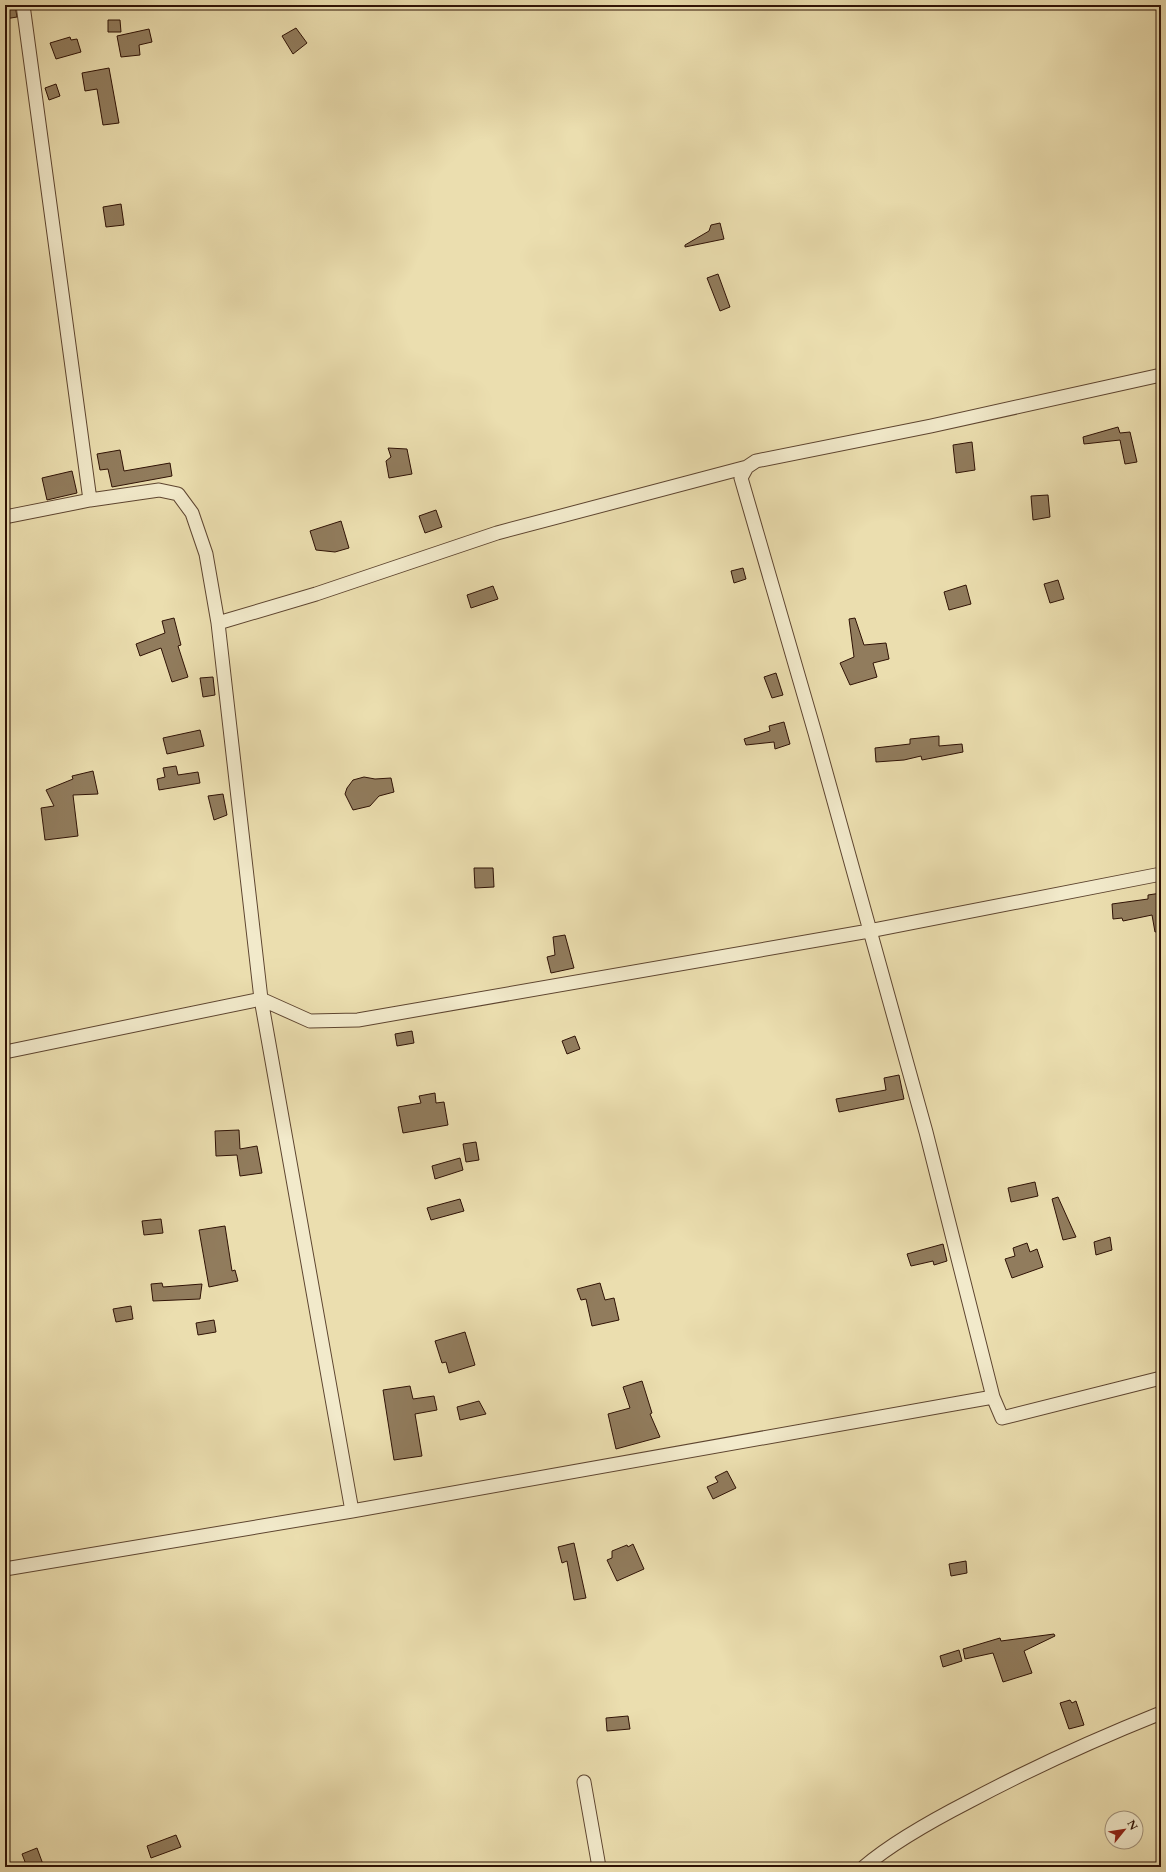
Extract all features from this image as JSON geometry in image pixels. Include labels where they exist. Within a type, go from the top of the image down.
[{"type":"street","points":[[23,5],[90,500]]},
{"type":"street","points":[[218,623],[316,594],[497,533],[747,467],[756,461],[931,426],[1161,375]]},
{"type":"street","points":[[747,467],[741,478],[813,725],[926,1132],[993,1398],[1002,1418],[1161,1378]]},
{"type":"street","points":[[5,517],[90,500],[159,490],[178,494],[192,513],[206,554],[218,623],[261,999],[352,1511]]},
{"type":"street","points":[[5,1052],[261,999],[310,1021],[358,1020],[869,931],[1161,874]]},
{"type":"street","points":[[5,1570],[352,1511],[993,1398]]},
{"type":"street","points":[[864,1867],[930,1821],[998,1785],[1107,1734],[1161,1713]]},
{"type":"street","points":[[584,1782],[599,1867]]},
{"type":"building","points":[[15,5],[17,17],[5,19],[5,6]]},
{"type":"building","points":[[108,20],[120,20],[121,32],[108,32]]},
{"type":"building","points":[[296,28],[307,43],[293,54],[282,36]]},
{"type":"building","points":[[149,29],[152,42],[139,45],[140,55],[121,57],[117,36]]},
{"type":"building","points":[[70,37],[71,40],[77,39],[81,52],[56,59],[50,43]]},
{"type":"building","points":[[109,68],[119,123],[103,125],[97,89],[85,91],[82,73]]},
{"type":"building","points":[[56,84],[60,96],[49,100],[45,88]]},
{"type":"building","points":[[121,204],[124,225],[106,227],[103,207]]},
{"type":"building","points":[[720,223],[724,239],[685,247],[685,245],[709,231],[711,225]]},
{"type":"building","points":[[718,274],[730,307],[720,311],[707,278]]},
{"type":"building","points":[[1118,427],[1120,433],[1130,432],[1137,462],[1125,464],[1120,440],[1084,444],[1083,437]]},
{"type":"building","points":[[972,442],[975,470],[956,473],[953,445]]},
{"type":"building","points":[[388,448],[407,449],[412,474],[389,478],[386,461],[391,457]]},
{"type":"building","points":[[120,450],[124,471],[170,463],[172,476],[112,487],[108,469],[100,470],[97,454]]},
{"type":"building","points":[[72,471],[77,493],[47,500],[42,478]]},
{"type":"building","points":[[1048,495],[1050,517],[1033,520],[1031,496]]},
{"type":"building","points":[[436,510],[442,527],[425,533],[419,516]]},
{"type":"building","points":[[341,521],[349,548],[335,552],[316,550],[310,531]]},
{"type":"building","points":[[743,568],[746,579],[734,583],[731,571]]},
{"type":"building","points":[[1058,580],[1064,599],[1050,603],[1044,584]]},
{"type":"building","points":[[966,585],[971,604],[949,610],[944,592]]},
{"type":"building","points":[[493,586],[498,599],[471,608],[467,595]]},
{"type":"building","points":[[174,618],[181,645],[178,646],[188,677],[172,682],[161,648],[140,656],[136,644],[165,633],[162,621]]},
{"type":"building","points":[[855,618],[864,645],[886,643],[889,659],[873,663],[877,677],[850,685],[840,663],[854,657],[849,619]]},
{"type":"building","points":[[776,673],[783,695],[772,698],[764,677]]},
{"type":"building","points":[[213,677],[215,695],[203,697],[200,678]]},
{"type":"building","points":[[784,722],[790,744],[775,749],[774,742],[746,745],[744,739],[770,731],[769,726]]},
{"type":"building","points":[[200,730],[204,746],[167,754],[163,738]]},
{"type":"building","points":[[939,736],[939,746],[962,744],[963,752],[922,760],[921,756],[904,760],[876,762],[875,748],[910,744],[910,739]]},
{"type":"building","points":[[176,766],[178,775],[198,772],[200,783],[159,790],[157,779],[165,777],[163,768]]},
{"type":"building","points":[[93,771],[98,794],[73,795],[78,836],[45,840],[41,808],[54,806],[46,790],[73,779],[72,776]]},
{"type":"building","points":[[364,777],[375,779],[391,778],[394,792],[379,796],[370,806],[353,810],[345,794],[347,788],[353,780]]},
{"type":"building","points":[[223,794],[227,815],[214,820],[208,796]]},
{"type":"building","points":[[474,868],[493,868],[494,887],[475,888]]},
{"type":"building","points":[[1161,893],[1161,931],[1155,932],[1152,915],[1123,921],[1122,918],[1113,919],[1112,904],[1148,899],[1148,895]]},
{"type":"building","points":[[565,935],[574,968],[551,973],[547,957],[555,955],[553,937]]},
{"type":"building","points":[[412,1031],[414,1043],[397,1046],[395,1034]]},
{"type":"building","points":[[575,1036],[580,1049],[567,1054],[562,1041]]},
{"type":"building","points":[[899,1075],[904,1099],[839,1112],[836,1099],[886,1090],[884,1078]]},
{"type":"building","points":[[435,1093],[436,1103],[444,1102],[448,1125],[403,1133],[398,1107],[421,1103],[419,1096]]},
{"type":"building","points":[[239,1130],[240,1149],[257,1146],[262,1173],[240,1176],[237,1155],[216,1156],[215,1131]]},
{"type":"building","points":[[476,1142],[479,1160],[466,1162],[463,1144]]},
{"type":"building","points":[[460,1158],[463,1170],[435,1179],[432,1166]]},
{"type":"building","points":[[1035,1182],[1038,1196],[1011,1202],[1008,1188]]},
{"type":"building","points":[[1058,1197],[1076,1237],[1063,1240],[1052,1199]]},
{"type":"building","points":[[460,1199],[464,1211],[431,1220],[427,1208]]},
{"type":"building","points":[[161,1219],[163,1233],[144,1235],[142,1221]]},
{"type":"building","points":[[225,1226],[232,1271],[235,1270],[238,1281],[209,1287],[199,1230]]},
{"type":"building","points":[[1110,1237],[1112,1250],[1096,1255],[1094,1242]]},
{"type":"building","points":[[1027,1243],[1030,1252],[1037,1249],[1043,1267],[1012,1278],[1005,1259],[1015,1256],[1013,1248]]},
{"type":"building","points":[[943,1244],[947,1261],[934,1265],[933,1261],[911,1266],[907,1254]]},
{"type":"building","points":[[162,1283],[163,1287],[202,1284],[200,1299],[153,1301],[151,1284]]},
{"type":"building","points":[[600,1283],[605,1300],[614,1298],[619,1320],[592,1326],[586,1299],[581,1300],[577,1289]]},
{"type":"building","points":[[131,1306],[133,1319],[116,1322],[113,1309]]},
{"type":"building","points":[[214,1320],[216,1332],[198,1335],[196,1323]]},
{"type":"building","points":[[465,1332],[475,1365],[449,1373],[446,1362],[442,1363],[435,1341]]},
{"type":"building","points":[[642,1381],[652,1413],[650,1414],[660,1437],[616,1449],[608,1414],[630,1408],[623,1387]]},
{"type":"building","points":[[410,1386],[413,1399],[434,1396],[437,1410],[415,1414],[422,1456],[394,1460],[383,1390]]},
{"type":"building","points":[[479,1401],[486,1414],[460,1420],[457,1407]]},
{"type":"building","points":[[727,1471],[736,1488],[713,1499],[707,1487],[718,1482],[715,1477]]},
{"type":"building","points":[[574,1543],[586,1598],[574,1600],[567,1561],[562,1563],[558,1547]]},
{"type":"building","points":[[633,1544],[644,1569],[617,1581],[607,1560],[612,1558],[612,1551],[627,1545],[628,1547]]},
{"type":"building","points":[[966,1561],[967,1573],[951,1576],[949,1564]]},
{"type":"building","points":[[1054,1634],[1055,1636],[1024,1651],[1032,1673],[1003,1682],[993,1653],[965,1659],[963,1649],[1000,1638],[1001,1641]]},
{"type":"building","points":[[959,1650],[962,1661],[943,1667],[940,1656]]},
{"type":"building","points":[[1070,1700],[1072,1703],[1076,1701],[1084,1725],[1069,1729],[1060,1703]]},
{"type":"building","points":[[628,1716],[630,1729],[607,1731],[606,1718]]},
{"type":"building","points":[[176,1835],[181,1847],[151,1858],[147,1846]]},
{"type":"building","points":[[37,1848],[44,1867],[27,1867],[22,1854]]}]
